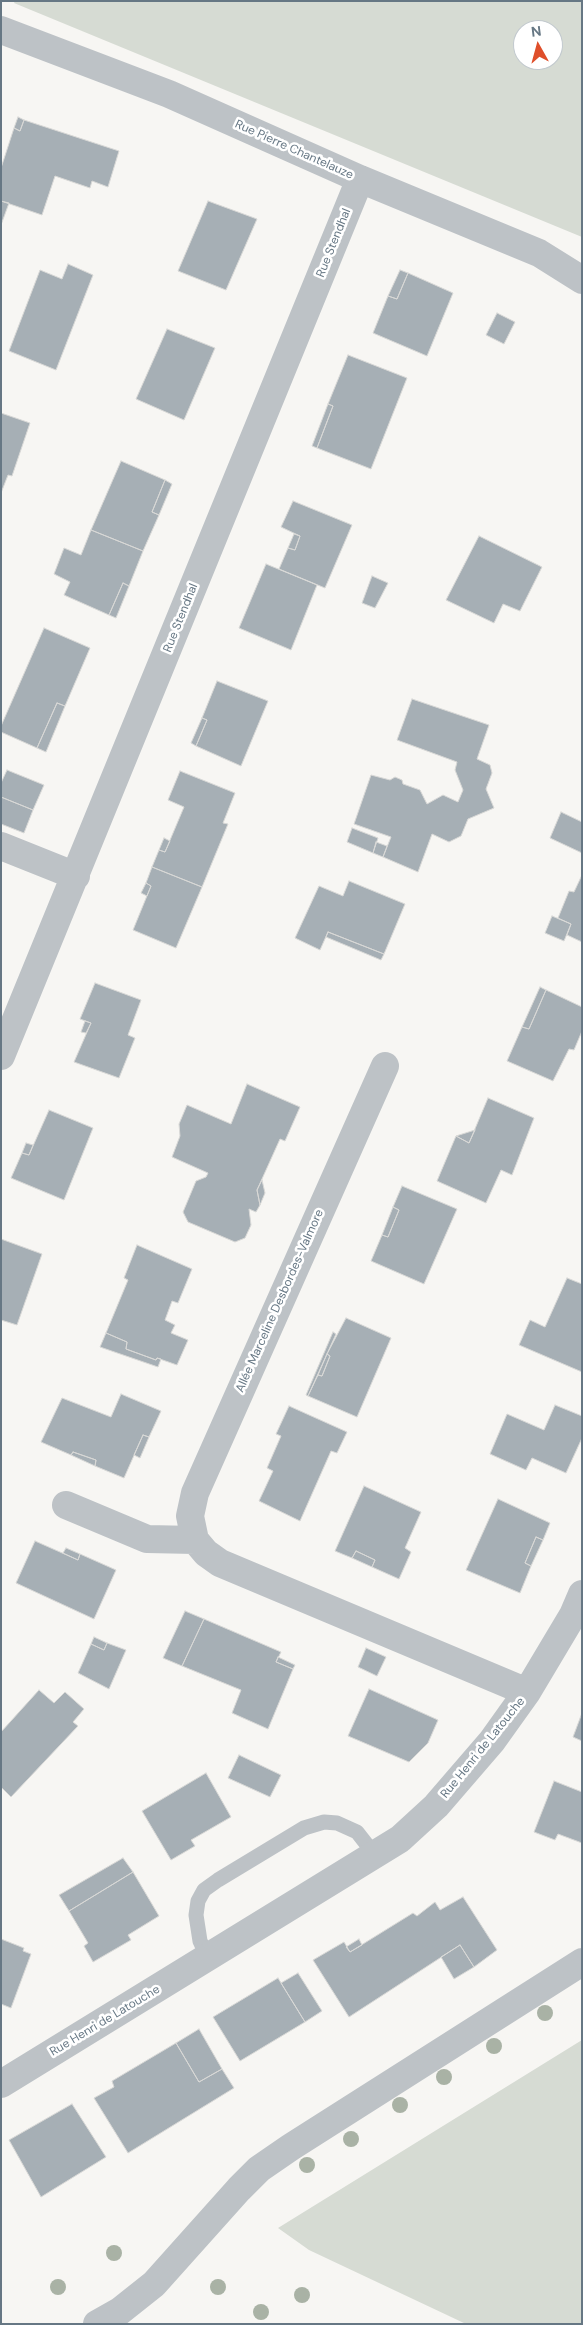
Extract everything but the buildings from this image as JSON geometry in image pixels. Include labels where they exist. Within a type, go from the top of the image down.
[{"type":"street","name":"Rue Pierre Chantelauze","points":[[1,30],[169,94],[360,179],[539,253],[582,280]]},
{"type":"street","name":"Rue Stendhal","points":[[1,1056],[360,179]]},
{"type":"street","points":[[1,846],[76,876]]},
{"type":"street","name":"Allée Marceline Desbordes-Valmore","points":[[195,1540],[190,1516],[195,1493],[384,1066]]},
{"type":"street","points":[[66,1505],[147,1539],[195,1540],[206,1553],[220,1563],[527,1692]]},
{"type":"street","name":"Rue Henri de Latouche","points":[[1,2084],[400,1839],[436,1806],[492,1741],[527,1692],[573,1615],[582,1594]]},
{"type":"street","points":[[97,2324],[120,2310],[154,2284],[259,2169],[290,2147],[582,1962]]},
{"type":"lane","points":[[208,1958],[200,1941],[196,1915],[198,1901],[204,1890],[218,1880],[304,1828],[324,1822],[337,1823],[357,1832],[375,1855]]},
{"type":"shaded area","points":[[15,1],[582,1],[582,237],[14,3]]},
{"type":"shaded area","points":[[582,2040],[582,2324],[466,2324],[309,2250],[278,2228]]}]
